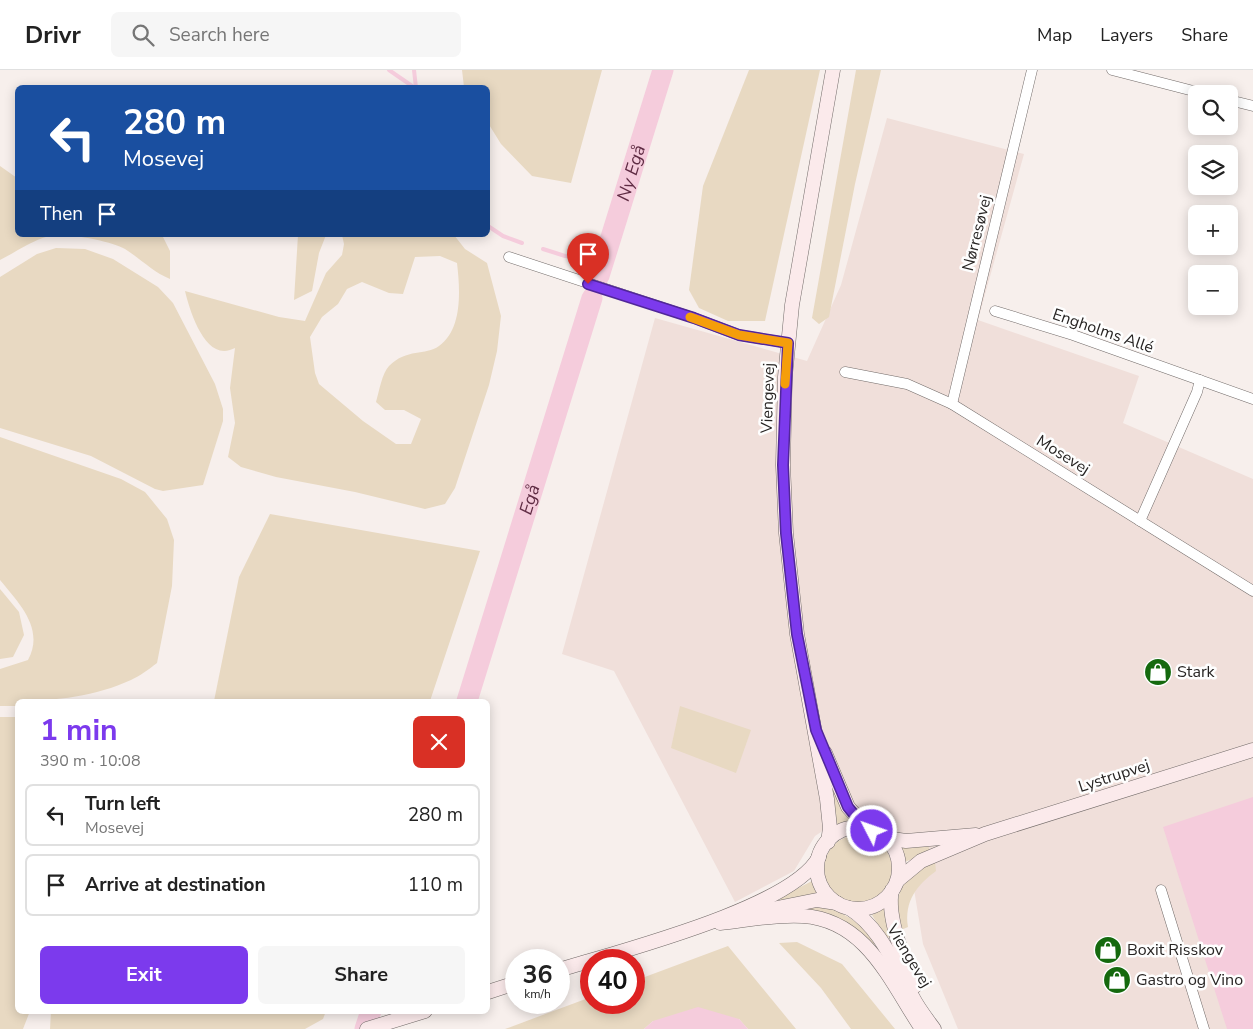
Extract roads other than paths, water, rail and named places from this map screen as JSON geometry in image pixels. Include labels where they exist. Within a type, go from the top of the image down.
[{"type":"street","name":"Viengevej","points":[[828,842],[830,822],[816,730],[797,634],[786,533],[783,465],[788,343],[800,251],[834,70]]},
{"type":"street","name":"Nørresøvej","points":[[952,404],[1032,70]]},
{"type":"street","points":[[1112,70],[1188,90]]},
{"type":"street","points":[[1238,102],[1253,106]]},
{"type":"street","points":[[509,258],[694,318],[739,335],[788,343]]},
{"type":"street","name":"Engholms Allé","points":[[995,312],[1073,335],[1253,399]]},
{"type":"street","name":"Mosevej","points":[[846,372],[906,384],[952,404],[1253,591]]},
{"type":"street","points":[[1140,521],[1197,392],[1200,380]]},
{"type":"street","name":"Viengevej","points":[[816,730],[848,807],[856,818],[869,830]]},
{"type":"street","name":"Lystrupvej","points":[[895,885],[921,862],[984,834],[1253,750]]},
{"type":"street","points":[[570,967],[701,925],[757,903],[789,887],[806,874],[828,842],[846,830],[869,830],[885,838],[897,857],[900,870],[895,885],[882,901],[872,906],[842,905],[825,900],[794,904],[720,923]]},
{"type":"street","name":"Lystrupvej","points":[[885,838],[906,841],[984,834]]},
{"type":"street","points":[[819,857],[818,869],[821,884],[828,895],[842,905]]},
{"type":"street","name":"Viengevej","points":[[895,885],[891,905],[901,947],[933,1029]]},
{"type":"street","points":[[1161,890],[1204,1029]]},
{"type":"street","name":"Viengevej","points":[[842,905],[863,919],[878,937],[912,997],[933,1029]]},
{"type":"street","points":[[701,925],[804,916],[840,926],[856,935],[871,951],[922,1029]]},
{"type":"street","points":[[490,991],[505,987]]},
{"type":"street","points":[[374,1027],[415,1014]]},
{"type":"waterway","points":[[389,70],[411,85]]},
{"type":"waterway","points":[[414,70],[416,85]]},
{"type":"waterway","name":"Ny Egå","points":[[599,276],[663,70]]},
{"type":"waterway","points":[[490,227],[503,236],[522,243]]},
{"type":"waterway","points":[[543,249],[565,256],[587,257],[608,246]]},
{"type":"waterway","name":"Egå","points":[[468,699],[592,298]]},
{"type":"waterway","name":"Egå","points":[[365,1029],[370,1014]]},
{"type":"place","name":"Stark","points":[[1158,672]]},
{"type":"place","name":"Boxit Risskov","points":[[1108,950]]},
{"type":"place","name":"Gastro og Vino","points":[[1117,980]]}]
